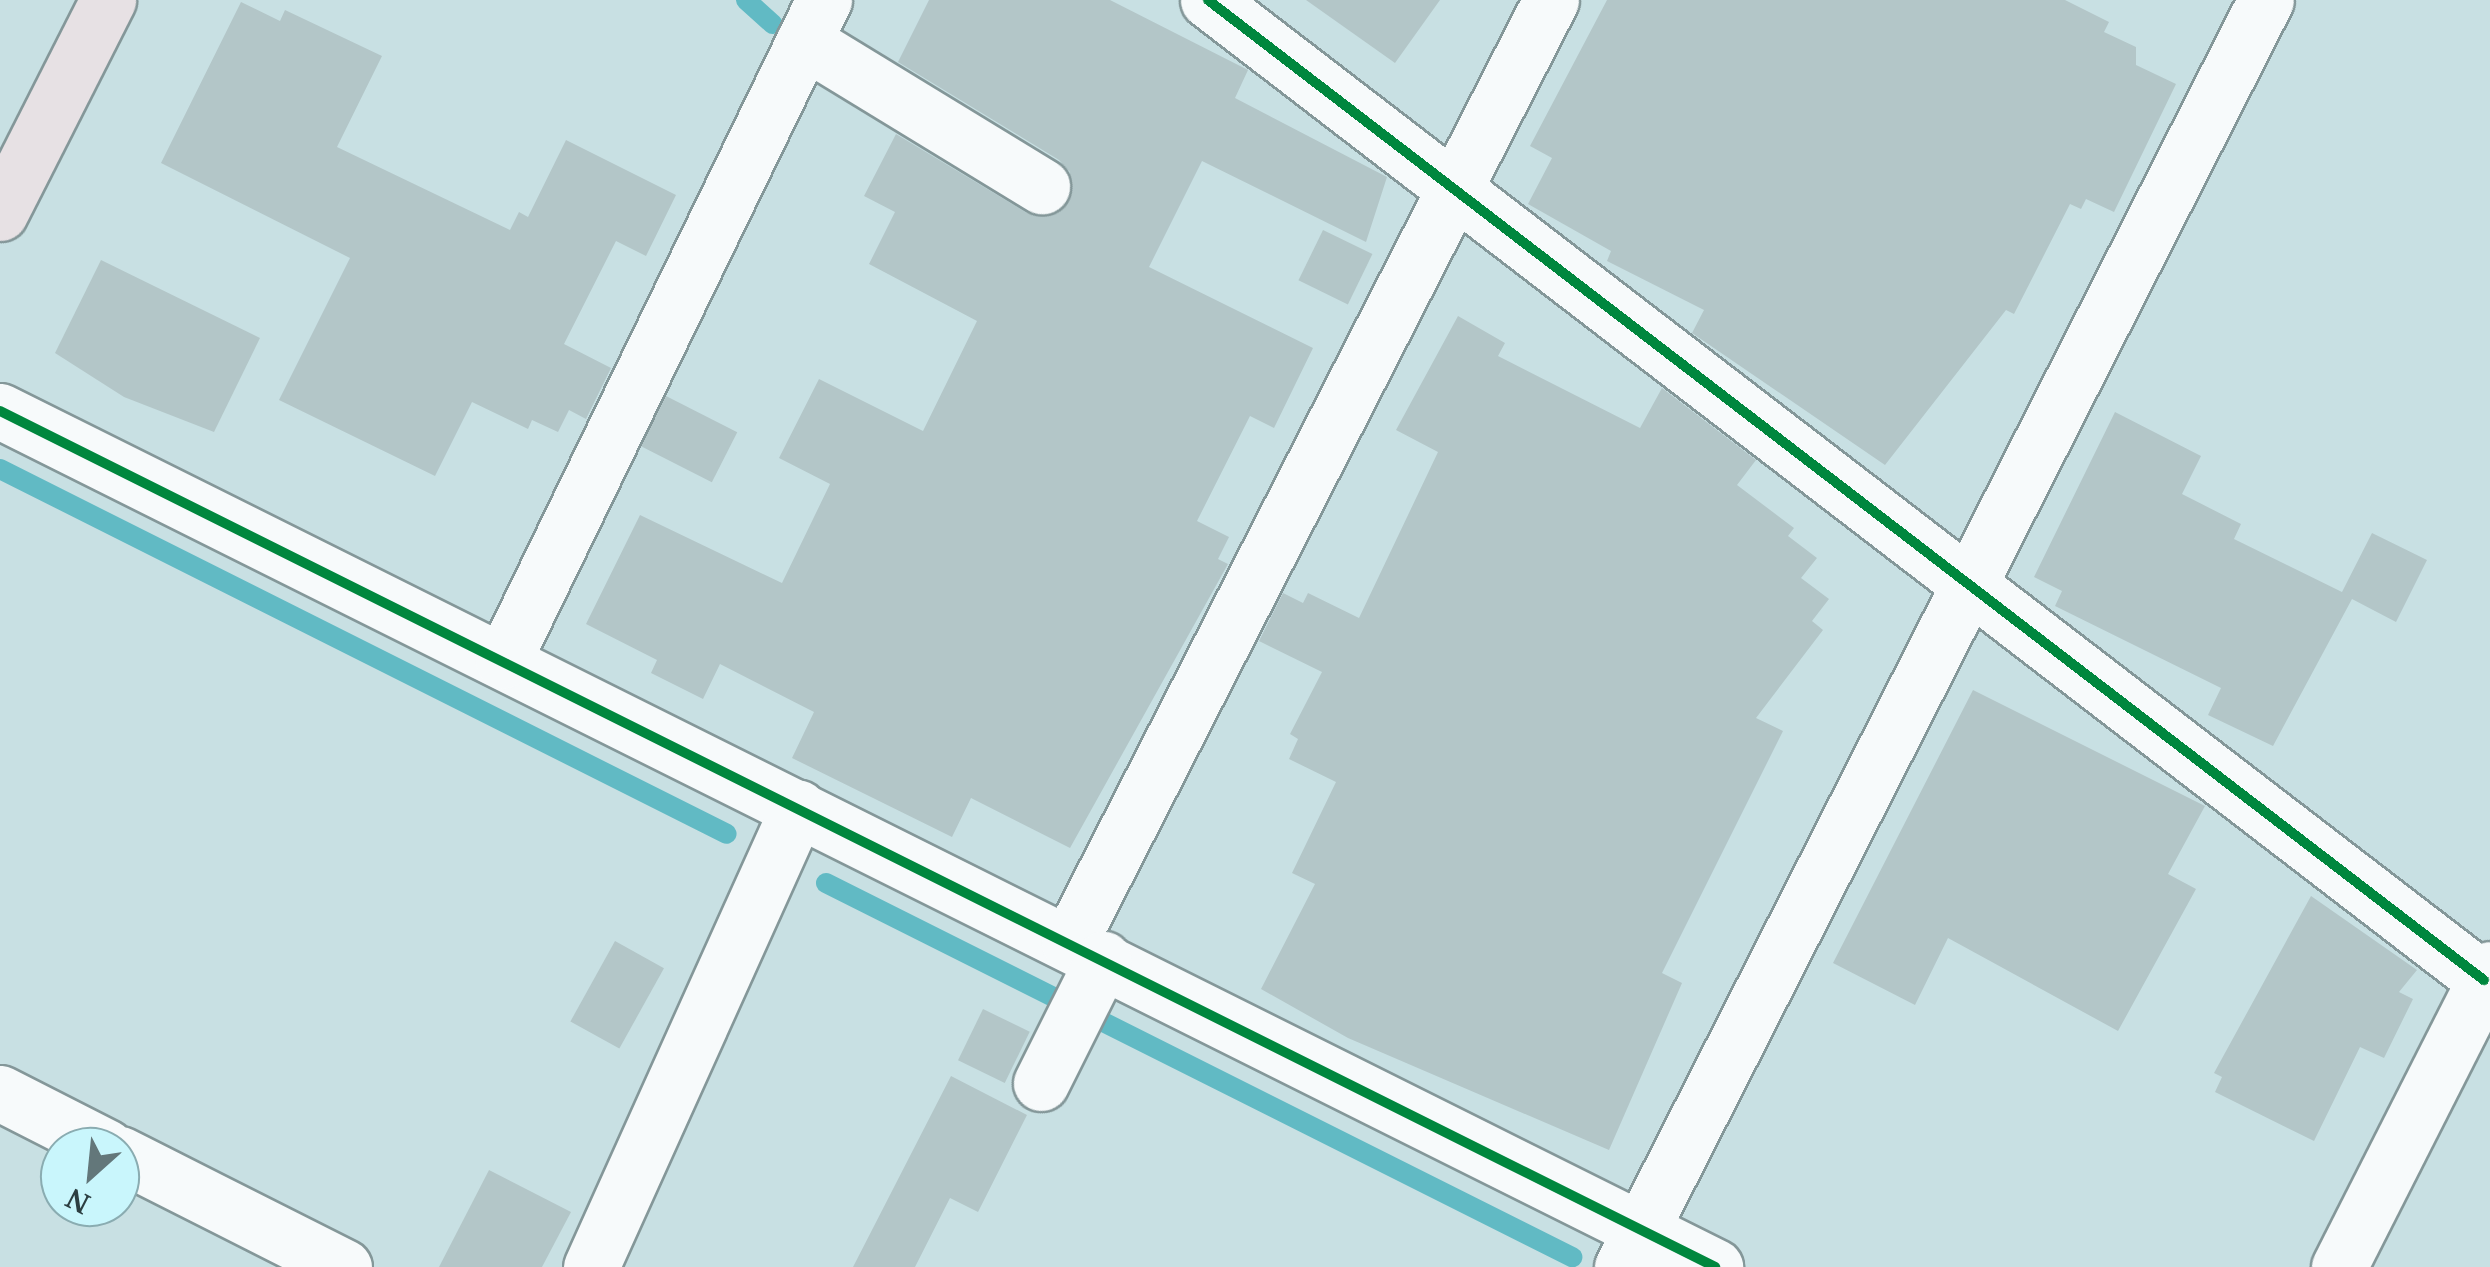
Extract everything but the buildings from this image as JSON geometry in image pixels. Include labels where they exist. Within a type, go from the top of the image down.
[{"type":"main road","points":[[0,214],[108,0]]},
{"type":"street","points":[[1208,0],[2487,974],[2339,1267]]},
{"type":"street","points":[[1041,1083],[1083,977],[1455,190],[1551,0]]},
{"type":"street","points":[[1633,1248],[2266,0]]},
{"type":"street","points":[[503,662],[814,20],[1042,186]]},
{"type":"street","points":[[0,411],[798,808],[1083,977],[1633,1248],[1715,1267]]},
{"type":"street","points":[[590,1267],[798,808]]},
{"type":"street","points":[[0,1093],[67,1127]]},
{"type":"street","points":[[140,1164],[344,1267]]},
{"type":"waterway","points":[[746,0],[773,24]]},
{"type":"waterway","points":[[0,469],[727,834]]},
{"type":"waterway","points":[[826,883],[1572,1257]]},
{"type":"cycle path","points":[[1208,0],[2484,980]]},
{"type":"cycle path","points":[[0,411],[1715,1267]]}]
